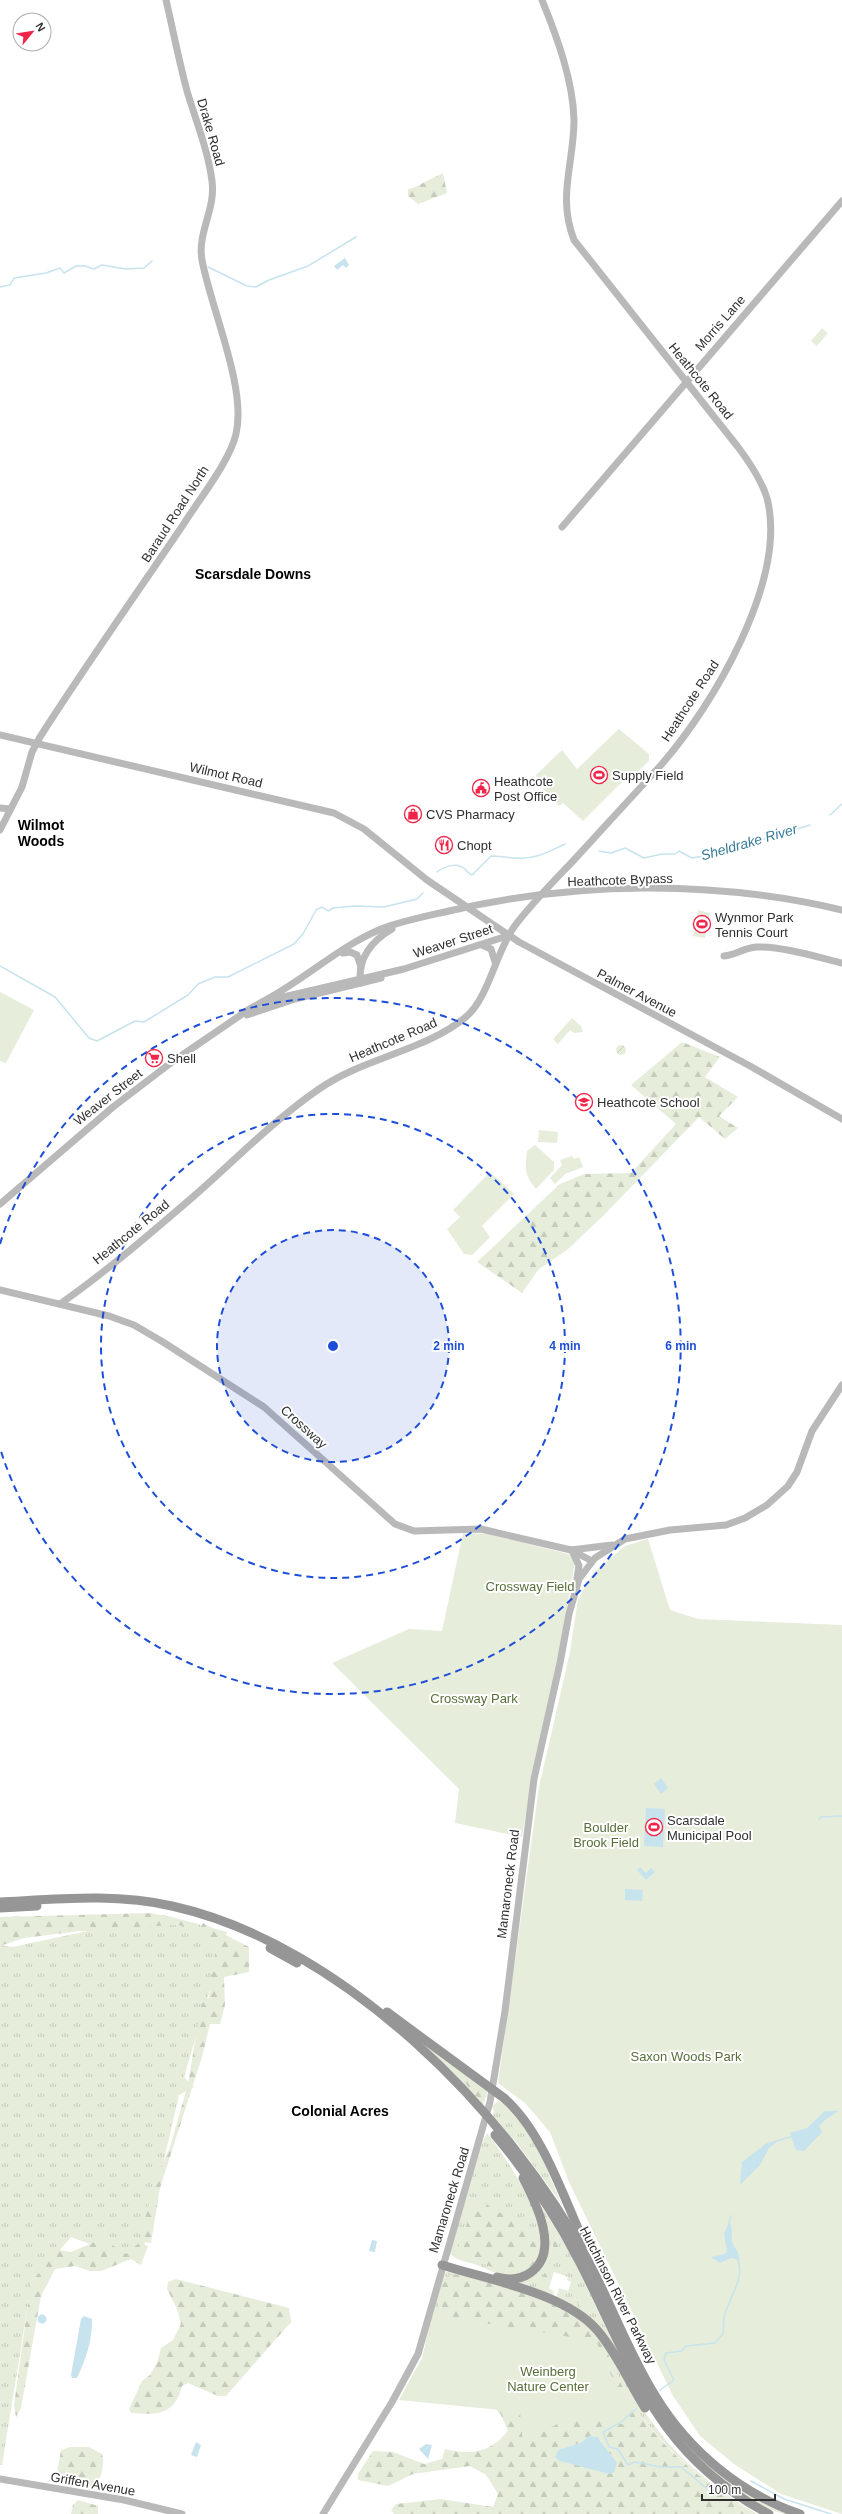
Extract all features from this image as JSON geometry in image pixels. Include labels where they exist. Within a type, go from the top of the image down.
[{"type":"highway","name":"Hutchinson River Parkway","points":[[0,1902],[100,1898],[170,1905],[206,1915],[255,1935],[288,1951],[341,1984],[419,2047],[461,2088],[509,2143],[562,2216],[605,2294],[646,2379],[681,2431],[712,2462],[741,2484],[778,2505],[800,2514]]},
{"type":"highway","name":"Hutchinson River Parkway","points":[[0,1908],[97,1904],[133,1906],[185,1915],[252,1939],[314,1973],[386,2026],[451,2086],[507,2150],[541,2196],[570,2243],[648,2402],[685,2451],[724,2486],[769,2514]]},
{"type":"highway","points":[[341,1984],[370,2000],[493,2090],[516,2110],[537,2141],[597,2269],[605,2294]]},
{"type":"highway","points":[[443,2262],[500,2278],[512,2279],[527,2275],[541,2262],[545,2242],[540,2221],[528,2190],[507,2150]]},
{"type":"highway","points":[[443,2262],[558,2301],[584,2318],[605,2340],[652,2417],[685,2451]]},
{"type":"street","name":"Drake Road","points":[[166,0],[187,89],[206,149],[212,182],[210,210],[201,241],[204,271]]},
{"type":"street","name":"Heathcote Road","points":[[60,1304],[154,1230],[270,1128],[318,1090],[359,1066],[450,1029],[474,1008],[495,962],[510,935],[551,884],[661,765],[685,735],[741,640],[764,578],[770,547],[767,499],[760,481],[747,458],[583,253],[570,228],[565,187],[574,122],[572,96],[544,2]]},
{"type":"street","name":"Morris Lane","points":[[562,527],[842,201]]},
{"type":"street","name":"Baraud Road North","points":[[0,830],[22,787],[36,744],[192,510],[233,444],[238,416],[237,395],[204,271]]},
{"type":"street","name":"Wilmot Road","points":[[0,735],[334,813],[370,833],[427,880]]},
{"type":"street","points":[[0,808],[10,809]]},
{"type":"street","name":"Palmer Avenue","points":[[427,880],[510,935],[587,980],[750,1066],[842,1119]]},
{"type":"street","name":"Heathcote Bypass","points":[[262,1002],[290,987],[336,956],[380,930],[453,910],[514,899],[576,892],[689,889],[752,894],[842,910]]},
{"type":"street","name":"Heathcote Bypass","points":[[361,981],[361,967],[366,954],[374,942],[400,924]]},
{"type":"street","name":"Weaver Street","points":[[237,1018],[295,999],[404,969],[510,935]]},
{"type":"street","points":[[482,945],[491,949],[495,962]]},
{"type":"street","points":[[724,956],[735,954],[749,948],[764,947],[842,963]]},
{"type":"street","points":[[336,956],[347,952],[354,953],[359,958],[361,967]]},
{"type":"street","name":"Weaver Street","points":[[0,1204],[113,1107],[172,1062],[262,1002],[361,981]]},
{"type":"street","name":"Crossway","points":[[0,1290],[109,1316],[134,1325],[230,1384],[264,1407],[395,1524],[414,1531],[481,1529],[571,1550],[592,1561]]},
{"type":"street","name":"Mamaroneck Road","points":[[323,2514],[414,2363],[422,2342],[443,2262],[490,2102],[493,2090],[534,1779],[574,1591],[582,1572],[592,1561],[614,1544],[647,1533],[726,1525],[745,1518],[767,1505],[788,1486],[797,1472],[812,1431],[842,1385]]},
{"type":"street","points":[[574,1591],[579,1566],[571,1550],[614,1544]]},
{"type":"street","name":"Griffen Avenue","points":[[0,2479],[124,2500],[182,2514]]},
{"type":"green space","points":[[443,173],[447,193],[418,204],[408,196],[408,189]]},
{"type":"green space","points":[[822,328],[828,333],[817,346],[811,341]]},
{"type":"green space","name":"Supply Field","points":[[619,729],[649,754],[649,761],[631,778],[628,776],[583,821],[563,803],[559,806],[537,782],[536,775],[562,750],[577,769]]},
{"type":"green space","name":"Wynmor Park Tennis Court","points":[[698,910],[710,913],[705,938],[693,936]]},
{"type":"green space","points":[[0,992],[34,1010],[6,1063],[0,1061]]},
{"type":"green space","points":[[572,1018],[581,1026],[583,1032],[574,1033],[570,1030],[558,1044],[553,1039]]},
{"type":"green space","points":[[682,1042],[720,1057],[705,1077],[738,1097],[719,1116],[738,1128],[725,1139],[699,1117],[603,1216],[567,1250],[539,1269],[522,1293],[477,1262],[560,1184],[584,1174],[631,1173],[676,1124],[631,1085]]},
{"type":"green space","points":[[619,1045],[623,1045],[625,1046],[625,1054],[619,1055],[616,1052],[616,1048]]},
{"type":"green space","points":[[539,1130],[558,1132],[557,1143],[538,1142]]},
{"type":"green space","points":[[535,1145],[554,1162],[554,1170],[536,1189],[529,1179],[526,1171],[527,1151]]},
{"type":"green space","points":[[572,1156],[574,1159],[579,1157],[583,1167],[565,1174],[555,1184],[550,1178],[562,1165],[560,1160]]},
{"type":"green space","points":[[490,1172],[514,1194],[482,1226],[490,1237],[472,1255],[464,1254],[447,1229],[460,1217],[453,1210]]},
{"type":"green space","name":"Crossway Park","points":[[463,1533],[489,1534],[576,1556],[552,1694],[534,1767],[522,1837],[455,1823],[459,1789],[332,1663],[409,1629],[442,1631]]},
{"type":"green space","name":"Saxon Woods Park","points":[[648,1539],[670,1610],[698,1619],[842,1625],[842,2514],[781,2494],[734,2464],[700,2436],[673,2396],[569,2182],[550,2132],[525,2103],[498,2083],[539,1787],[570,1652],[578,1599],[594,1572],[625,1546]]},
{"type":"green space","points":[[151,1913],[199,1924],[197,1933],[179,1925],[166,1925],[103,1932],[80,1931],[24,1938],[0,1946],[0,1917]]},
{"type":"green space","points":[[164,1915],[227,1932],[184,2077],[194,2087],[179,2095],[144,2246],[127,2258],[71,2237],[37,2277],[32,2280],[2,2465],[0,2465],[0,1945],[12,1947]]},
{"type":"green space","points":[[203,1923],[249,1947],[249,1972],[224,1977],[225,2005],[220,2024],[210,2024],[202,2057],[160,2188],[151,2243],[139,2241],[156,2178],[170,2147],[188,2084],[201,2005],[209,1997],[216,1947],[197,1935]]},
{"type":"green space","points":[[418,2040],[488,2091],[482,2108]]},
{"type":"green space","points":[[467,2077],[483,2092],[484,2097],[482,2099],[476,2096],[469,2088],[464,2078]]},
{"type":"green space","points":[[498,2101],[502,2102],[522,2123],[538,2148],[561,2203],[516,2142],[492,2118],[494,2111],[492,2106]]},
{"type":"green space","points":[[487,2133],[524,2189],[539,2223],[543,2238],[543,2250],[538,2261],[529,2269],[520,2274],[507,2276],[499,2274],[478,2265],[460,2260],[453,2256],[449,2250],[482,2143]]},
{"type":"green space","points":[[480,2201],[519,2225],[536,2239],[539,2247],[539,2256],[527,2269],[521,2272],[514,2272],[497,2269],[479,2262],[458,2250],[474,2202]]},
{"type":"green space","points":[[542,2207],[572,2256],[625,2368],[611,2345],[556,2298],[559,2288],[568,2291],[571,2282],[567,2280],[568,2277],[554,2272],[549,2288],[554,2292],[553,2297],[512,2285],[543,2265],[540,2208]]},
{"type":"green space","points":[[552,2237],[558,2240],[561,2253],[558,2254],[554,2251]]},
{"type":"green space","points":[[97,2241],[111,2244],[126,2254],[139,2243],[148,2246],[141,2265],[131,2259],[101,2271],[90,2271],[75,2266],[55,2269],[41,2296],[21,2408],[16,2417],[14,2405],[31,2282],[59,2250],[71,2252]]},
{"type":"green space","points":[[550,2268],[552,2274],[548,2286],[542,2286],[542,2277]]},
{"type":"green space","points":[[453,2270],[537,2295],[553,2302],[581,2318],[600,2338],[618,2365],[641,2406],[672,2447],[698,2472],[726,2494],[757,2514],[753,2514],[718,2490],[686,2464],[656,2434],[630,2401],[609,2357],[446,2330],[432,2319],[443,2273]]},
{"type":"green space","points":[[464,2274],[545,2301],[575,2317],[588,2327],[596,2334],[602,2343],[630,2400],[655,2434],[685,2464],[702,2478],[718,2491],[753,2514],[394,2514],[391,2510],[396,2504],[441,2499],[493,2507],[498,2494],[486,2475],[470,2466],[413,2474],[388,2486],[358,2480],[358,2474],[373,2451],[393,2452],[424,2464],[442,2459],[445,2449],[472,2452],[487,2448],[494,2444],[508,2431],[500,2413],[478,2393],[439,2315],[438,2304],[441,2289],[446,2279],[450,2275]],"holes":[[[589,2436],[598,2437],[605,2449],[613,2456],[609,2474],[555,2457],[558,2450],[580,2443]]]},
{"type":"green space","points":[[176,2279],[289,2308],[291,2322],[226,2396],[218,2396],[188,2383],[182,2386],[179,2396],[170,2408],[157,2413],[131,2413],[129,2409],[142,2381],[150,2375],[157,2363],[161,2348],[173,2340],[181,2324],[177,2309],[167,2289],[168,2282]]},
{"type":"green space","points":[[580,2287],[586,2300],[586,2308],[583,2309],[574,2299],[576,2288]]},
{"type":"green space","name":"Weinberg Nature Center","points":[[432,2315],[596,2341],[634,2426],[570,2417],[523,2443],[520,2412],[399,2400],[422,2358]]},
{"type":"green space","points":[[679,2435],[703,2459],[729,2480],[757,2499],[788,2514],[777,2512],[762,2505],[728,2483],[696,2457],[685,2445]]},
{"type":"green space","points":[[70,2447],[89,2447],[102,2454],[103,2464],[101,2474],[97,2483],[90,2490],[59,2484],[56,2478],[61,2450]]},
{"type":"green space","points":[[78,2500],[98,2506],[98,2514],[71,2514],[73,2505]]},
{"type":"water","points":[[345,258],[349,265],[346,268],[343,265],[337,270],[334,266]]},
{"type":"water","name":"Scarsdale Municipal Pool","points":[[661,1778],[668,1788],[661,1794],[654,1784]]},
{"type":"water","name":"Scarsdale Municipal Pool","points":[[646,1808],[665,1809],[663,1847],[644,1846]]},
{"type":"water","name":"Scarsdale Municipal Pool","points":[[640,1867],[646,1873],[651,1868],[655,1872],[646,1880],[637,1870]]},
{"type":"water","points":[[625,1889],[643,1890],[642,1901],[625,1900]]},
{"type":"water","points":[[825,2111],[839,2111],[826,2119],[819,2126],[822,2132],[804,2151],[796,2150],[790,2133],[807,2128]]},
{"type":"water","points":[[778,2141],[769,2148],[760,2165],[740,2185],[742,2162],[767,2143]]},
{"type":"water","points":[[729,2222],[732,2229],[732,2241],[739,2260],[731,2258],[720,2263],[711,2257],[725,2254],[727,2252],[724,2234]]},
{"type":"water","points":[[372,2240],[377,2241],[375,2252],[369,2251]]},
{"type":"water","points":[[40,2315],[44,2315],[46,2319],[44,2323],[40,2323],[38,2321],[38,2317]]},
{"type":"water","points":[[84,2316],[92,2319],[90,2342],[86,2357],[77,2378],[72,2378],[71,2375],[81,2319]]},
{"type":"water","points":[[589,2436],[598,2437],[615,2459],[617,2463],[614,2472],[609,2474],[560,2461],[555,2457],[558,2450],[580,2443]]},
{"type":"water","points":[[196,2442],[201,2445],[197,2457],[191,2455]]},
{"type":"water","points":[[426,2444],[432,2445],[428,2459],[419,2449]]},
{"type":"waterway","points":[[208,267],[247,286],[256,287],[269,280],[308,266],[356,237]]},
{"type":"waterway","points":[[0,287],[10,285],[14,278],[46,273],[60,268],[64,273],[76,266],[85,266],[94,269],[102,265],[126,269],[144,268],[152,261]]},
{"type":"waterway","name":"Sheldrake River","points":[[830,815],[842,804]]},
{"type":"waterway","name":"Sheldrake River","points":[[599,851],[611,853],[625,848],[644,858],[662,854],[675,854],[679,851],[692,858],[715,854],[810,825]]},
{"type":"waterway","name":"Sheldrake River","points":[[437,872],[455,865],[462,867],[472,875],[491,856],[530,858],[565,844]]},
{"type":"waterway","name":"Sheldrake River","points":[[0,966],[55,997],[89,1038],[97,1041],[135,1021],[144,1022],[188,995],[198,984],[215,977],[228,977],[294,944],[303,934],[316,910],[322,907],[328,911],[333,908],[355,906],[384,907],[417,899],[423,893]]},
{"type":"waterway","points":[[819,1819],[821,1817],[842,1816]]},
{"type":"waterway","points":[[776,2141],[791,2137]]},
{"type":"waterway","points":[[729,2223],[731,2216]]},
{"type":"waterway","points":[[660,2390],[674,2380],[664,2360],[666,2353],[682,2351],[686,2346],[715,2343],[723,2334],[726,2311],[738,2282],[740,2267],[738,2259]]},
{"type":"waterway","points":[[636,2409],[620,2423],[603,2432],[609,2447],[618,2449],[628,2465],[635,2462],[661,2467],[681,2467],[710,2491],[713,2490]]},
{"type":"waterway","points":[[751,2481],[784,2499],[831,2514]]},
{"type":"place","name":"Supply Field","points":[[599,775]]},
{"type":"place","name":"Heathcote Post Office","points":[[481,788]]},
{"type":"place","name":"CVS Pharmacy","points":[[413,814]]},
{"type":"place","name":"Chopt","points":[[444,845]]},
{"type":"place","name":"Wynmor Park Tennis Court","points":[[702,924]]},
{"type":"place","name":"Shell","points":[[154,1058]]},
{"type":"place","name":"Heathcote School","points":[[584,1102]]},
{"type":"place","name":"Scarsdale Municipal Pool","points":[[654,1827]]},
{"type":"district","name":"Scarsdale Downs","points":[[253,574]]},
{"type":"district","name":"Wilmot Woods","points":[[41,834]]},
{"type":"district","name":"Colonial Acres","points":[[340,2111]]},
{"type":"park label","name":"Crossway Field","points":[[530,1586]]},
{"type":"park label","name":"Boulder Brook Field","points":[[606,1834]]}]
